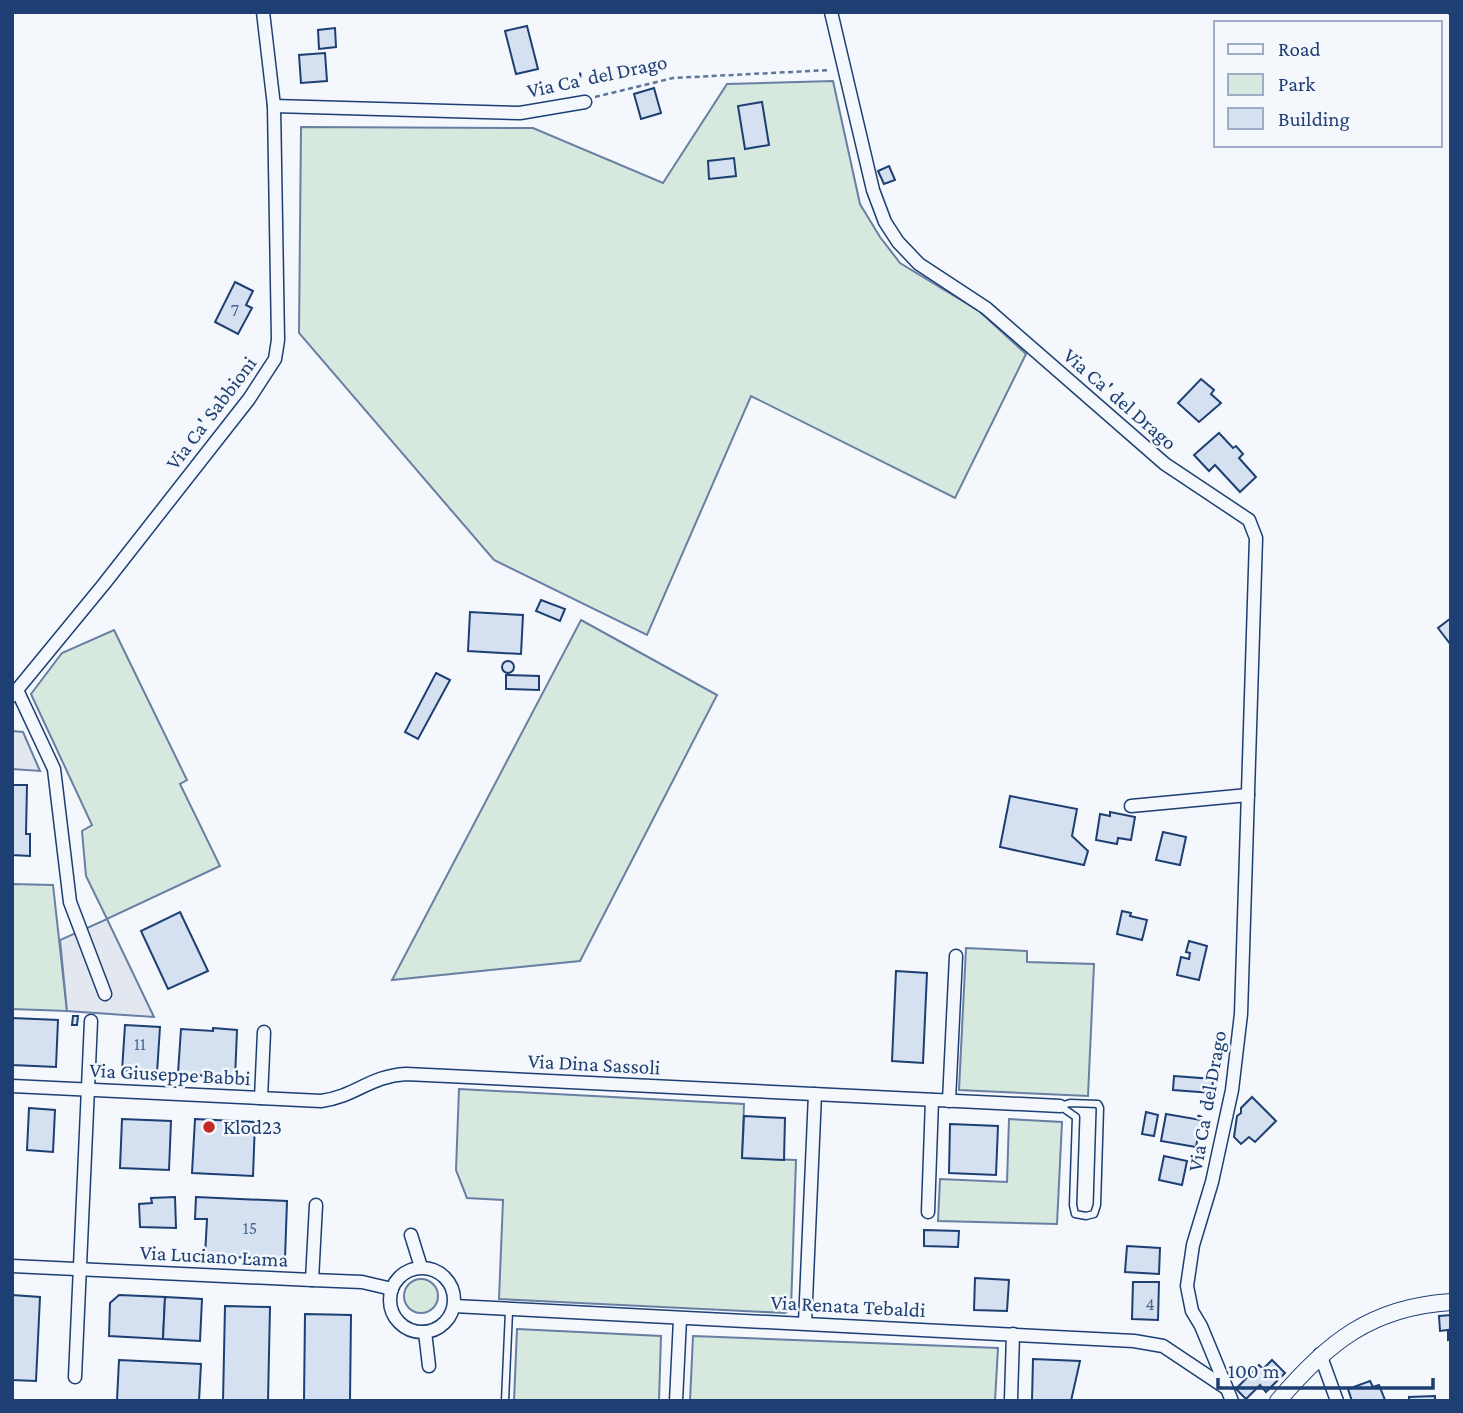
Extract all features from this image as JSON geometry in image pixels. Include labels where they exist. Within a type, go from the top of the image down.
[{"type":"street","name":"Via Ca' Sabbioni","points":[[15,693],[249,399],[275,359],[278,340],[274,106],[263,12]]},
{"type":"street","name":"Via Ca' del Drago","points":[[831,12],[873,190],[885,222],[898,242],[919,264],[986,308],[1165,464],[1249,520],[1255,538],[1241,1014],[1233,1078],[1212,1182],[1193,1245],[1187,1286],[1192,1311],[1201,1326],[1229,1395]]},
{"type":"street","name":"Via Ca' del Drago","points":[[274,106],[520,113],[585,102]]},
{"type":"street","points":[[15,693],[54,769],[70,902],[105,994]]},
{"type":"street","points":[[1131,806],[1248,795]]},
{"type":"street","points":[[949,1101],[956,956]]},
{"type":"street","points":[[75,1377],[91,1021]]},
{"type":"street","name":"Via Giuseppe Babbi","points":[[12,1086],[261,1098],[264,1032]]},
{"type":"street","name":"Via Dina Sassoli","points":[[261,1098],[321,1101],[341,1098],[367,1082],[387,1075],[406,1074],[1060,1106]]},
{"type":"street","points":[[805,1323],[815,1094]]},
{"type":"street","points":[[928,1212],[932,1100]]},
{"type":"street","name":"Via Luciano Lama","points":[[12,1266],[312,1280],[316,1205]]},
{"type":"street","points":[[411,1235],[421,1267]]},
{"type":"street","points":[[421,1267],[443,1275],[450,1283],[454,1295],[454,1306],[448,1319],[438,1328],[425,1332],[412,1331],[401,1324],[393,1314],[390,1302],[392,1289],[403,1274],[421,1267]]},
{"type":"street","points":[[312,1280],[362,1282],[392,1289]]},
{"type":"street","points":[[1278,1401],[1320,1354],[1346,1335],[1371,1321],[1400,1311],[1451,1302]]},
{"type":"street","name":"Via Renata Tebaldi","points":[[454,1306],[509,1311],[1097,1337],[1163,1346],[1229,1395]]},
{"type":"street","points":[[676,1401],[680,1319]]},
{"type":"street","points":[[425,1332],[429,1366]]},
{"type":"street","points":[[1011,1399],[1013,1334]]},
{"type":"street","points":[[1320,1354],[1337,1401]]},
{"type":"lane","name":"Via Dina Sassoli","points":[[1091,1103],[1098,1104],[1100,1108],[1097,1205],[1094,1214],[1086,1216],[1075,1213],[1076,1117],[1060,1106],[1091,1103]]},
{"type":"lane","points":[[505,1401],[509,1311]]},
{"type":"path","name":"Via Ca' del Drago","points":[[585,102],[604,94],[673,78],[844,69]]},
{"type":"green space","points":[[833,81],[860,204],[880,237],[900,263],[979,311],[1026,354],[955,498],[751,396],[647,635],[494,560],[299,333],[301,127],[533,128],[663,183],[727,84]]},
{"type":"green space","points":[[581,620],[717,695],[580,961],[392,980]]},
{"type":"green space","points":[[114,630],[187,780],[180,784],[220,866],[107,919],[86,876],[82,831],[92,825],[31,694],[62,653]]},
{"type":"green space","points":[[12,884],[53,885],[67,1011],[12,1009]]},
{"type":"green space","points":[[966,948],[1027,951],[1027,962],[1094,964],[1088,1096],[959,1090]]},
{"type":"green space","points":[[459,1089],[744,1104],[742,1158],[796,1160],[791,1309],[785,1313],[499,1299],[503,1200],[467,1198],[456,1170]]},
{"type":"green space","points":[[1009,1119],[1062,1122],[1057,1224],[938,1221],[940,1179],[1007,1182]]},
{"type":"green space","points":[[421,1279],[433,1284],[438,1296],[433,1308],[421,1313],[409,1308],[404,1296],[409,1284]]},
{"type":"green space","points":[[517,1329],[661,1336],[659,1401],[514,1401]]},
{"type":"green space","points":[[693,1336],[998,1348],[995,1401],[690,1401]]},
{"type":"shaded area","points":[[12,731],[23,732],[40,771],[12,769]]},
{"type":"shaded area","points":[[107,919],[154,1017],[67,1011],[60,940]]},
{"type":"building","points":[[527,26],[538,69],[516,74],[505,31]]},
{"type":"building","points":[[335,28],[336,47],[319,49],[318,30]]},
{"type":"building","points":[[325,53],[327,81],[301,83],[299,55]]},
{"type":"building","points":[[654,88],[661,113],[641,119],[634,94]]},
{"type":"building","points":[[762,102],[769,145],[745,149],[738,106]]},
{"type":"building","points":[[734,158],[736,176],[709,179],[708,161]]},
{"type":"building","points":[[889,166],[895,180],[884,184],[878,171]]},
{"type":"building","points":[[235,282],[253,291],[246,305],[252,308],[238,334],[215,322]]},
{"type":"building","points":[[1201,379],[1214,390],[1211,394],[1221,403],[1199,422],[1178,403]]},
{"type":"building","points":[[1219,433],[1243,454],[1239,458],[1256,477],[1240,492],[1215,465],[1209,471],[1194,455]]},
{"type":"building","points":[[541,600],[565,609],[560,621],[536,611]]},
{"type":"building","points":[[470,612],[523,615],[521,654],[468,651]]},
{"type":"building","points":[[1451,618],[1451,645],[1438,628]]},
{"type":"building","points":[[508,661],[514,667],[508,673],[502,667]]},
{"type":"building","points":[[436,673],[450,680],[418,739],[405,732]]},
{"type":"building","points":[[506,675],[539,676],[539,690],[506,689]]},
{"type":"building","points":[[12,785],[27,785],[26,834],[30,834],[30,856],[12,855]]},
{"type":"building","points":[[1010,796],[1077,809],[1072,836],[1088,851],[1084,865],[1000,847]]},
{"type":"building","points":[[1110,812],[1135,817],[1131,840],[1118,838],[1117,844],[1096,840],[1100,814],[1110,816]]},
{"type":"building","points":[[1163,832],[1186,837],[1180,865],[1156,860]]},
{"type":"building","points":[[1122,911],[1147,920],[1142,940],[1117,934]]},
{"type":"building","points":[[180,912],[208,971],[168,989],[141,931]]},
{"type":"building","points":[[1189,941],[1207,946],[1199,980],[1177,975],[1181,957],[1189,959],[1190,953],[1186,952]]},
{"type":"building","points":[[896,971],[927,973],[923,1063],[892,1061]]},
{"type":"building","points":[[73,1016],[78,1016],[77,1025],[72,1025]]},
{"type":"building","points":[[12,1018],[58,1020],[56,1067],[12,1065]]},
{"type":"building","points":[[125,1025],[160,1027],[157,1073],[122,1071]]},
{"type":"building","points":[[213,1028],[237,1030],[235,1079],[178,1073],[181,1029],[213,1031]]},
{"type":"building","points":[[1174,1076],[1213,1079],[1212,1093],[1173,1090]]},
{"type":"building","points":[[1252,1097],[1276,1121],[1255,1142],[1249,1137],[1241,1144],[1234,1137],[1237,1116]]},
{"type":"building","points":[[29,1108],[55,1110],[53,1152],[27,1150]]},
{"type":"building","points":[[1146,1112],[1158,1115],[1154,1136],[1142,1134]]},
{"type":"building","points":[[1166,1114],[1201,1120],[1196,1147],[1161,1141]]},
{"type":"building","points":[[744,1116],[785,1118],[784,1160],[742,1158]]},
{"type":"building","points":[[122,1119],[171,1121],[169,1170],[120,1168]]},
{"type":"building","points":[[195,1119],[255,1122],[253,1176],[192,1173]]},
{"type":"building","points":[[950,1124],[998,1126],[996,1175],[949,1173]]},
{"type":"building","points":[[1164,1156],[1187,1161],[1182,1185],[1159,1180]]},
{"type":"building","points":[[175,1197],[176,1228],[140,1227],[139,1204],[152,1203],[151,1198]]},
{"type":"building","points":[[196,1197],[287,1201],[285,1259],[205,1256],[207,1219],[195,1219]]},
{"type":"building","points":[[924,1230],[959,1231],[958,1247],[924,1246]]},
{"type":"building","points":[[1127,1246],[1160,1248],[1159,1274],[1125,1272]]},
{"type":"building","points":[[975,1278],[1009,1280],[1007,1311],[974,1310]]},
{"type":"building","points":[[1133,1282],[1159,1282],[1158,1320],[1132,1319]]},
{"type":"building","points":[[12,1295],[40,1297],[36,1381],[12,1380]]},
{"type":"building","points":[[119,1295],[165,1297],[163,1339],[109,1336],[110,1303]]},
{"type":"building","points":[[165,1297],[202,1299],[200,1341],[163,1339]]},
{"type":"building","points":[[225,1306],[270,1307],[268,1401],[223,1401]]},
{"type":"building","points":[[305,1314],[351,1315],[350,1401],[304,1401]]},
{"type":"building","points":[[1451,1315],[1451,1339],[1448,1340],[1448,1330],[1440,1331],[1439,1316]]},
{"type":"building","points":[[1033,1359],[1080,1361],[1071,1401],[1032,1401]]},
{"type":"building","points":[[119,1360],[201,1364],[199,1401],[117,1400]]},
{"type":"building","points":[[1272,1360],[1285,1373],[1266,1392],[1260,1385],[1246,1399],[1236,1389],[1259,1365],[1263,1369]]},
{"type":"building","points":[[1370,1381],[1373,1387],[1379,1385],[1385,1400],[1352,1401],[1348,1389]]},
{"type":"building","points":[[1435,1396],[1435,1401],[1409,1401],[1409,1397]]},
{"type":"place","name":"Klod23","points":[[209,1127]]}]
